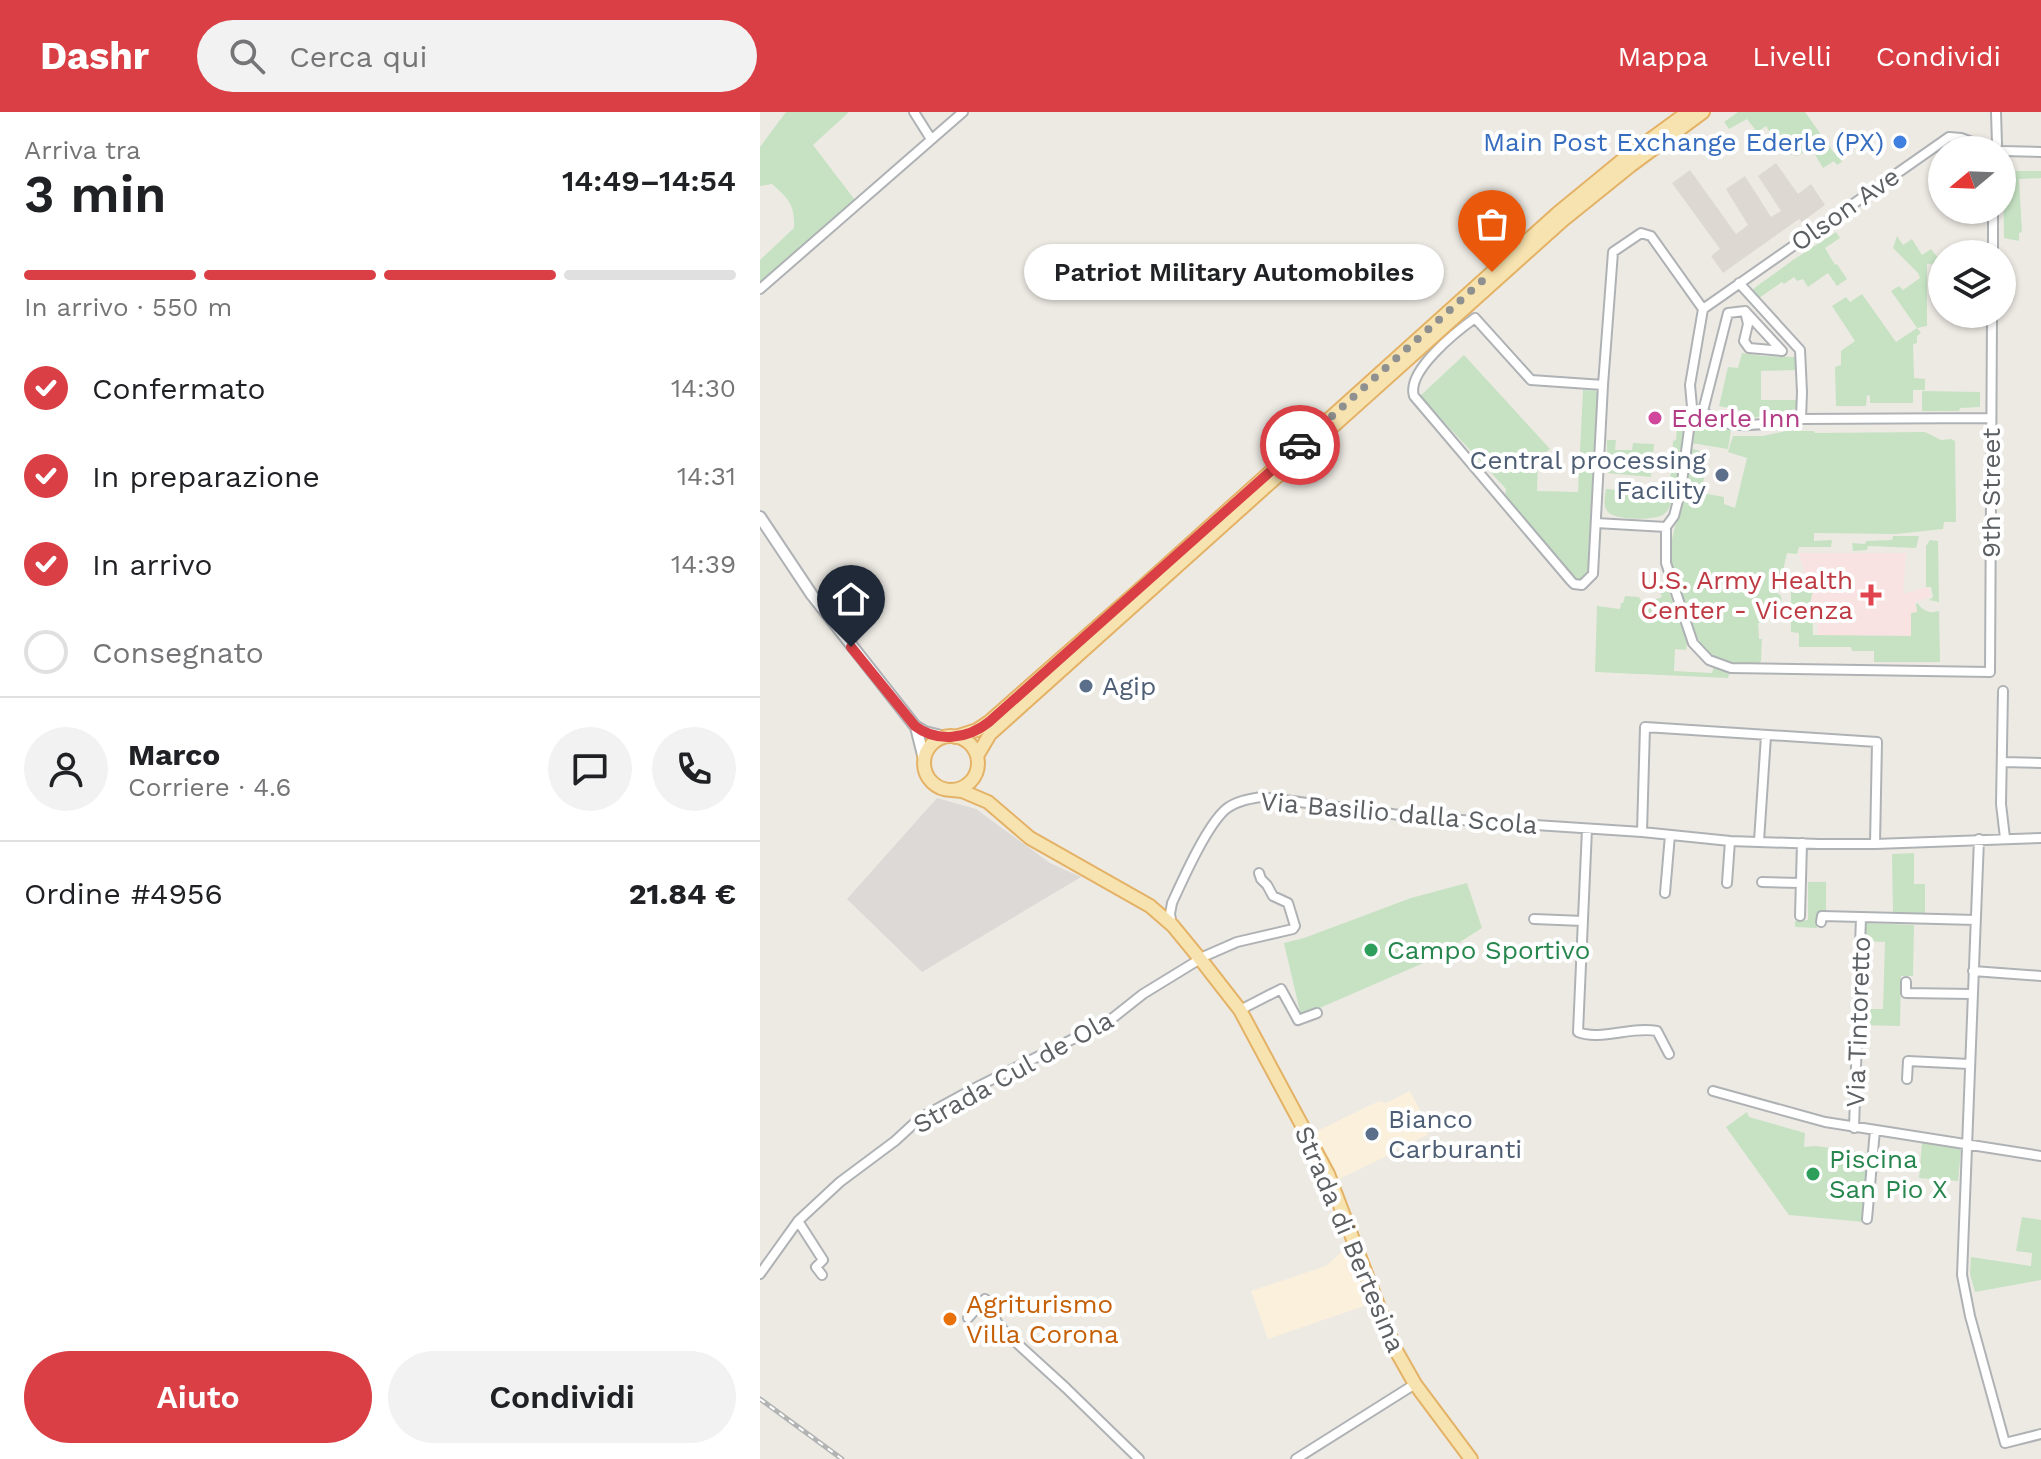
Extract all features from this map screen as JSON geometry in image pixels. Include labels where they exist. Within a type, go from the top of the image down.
[{"type":"main road","points":[[924,759],[934,743],[977,730],[989,722],[1558,213],[1688,112]]},
{"type":"main road","points":[[952,790],[960,789],[974,778],[990,734],[1563,220],[1703,112]]},
{"type":"main road","points":[[950,737],[966,741],[977,763],[988,802]]},
{"type":"main road","name":"Strada di Bertesina","points":[[924,759],[927,775],[933,783],[988,802],[1030,838],[1161,915],[1240,1010],[1328,1174],[1394,1347],[1415,1384],[1471,1459]]},
{"type":"main road","name":"Strada di Bertesina","points":[[1161,915],[1198,960]]},
{"type":"street","points":[[914,112],[931,139]]},
{"type":"street","points":[[760,289],[963,112]]},
{"type":"street","points":[[1996,112],[1997,136]]},
{"type":"street","points":[[2016,151],[2041,152]]},
{"type":"street","name":"Olson Ave","points":[[1703,309],[1928,152]]},
{"type":"street","points":[[1596,523],[1666,527],[1674,516],[1681,489],[1692,407],[1690,385],[1703,309],[1651,236],[1641,233],[1613,252],[1603,385],[1593,574],[1582,585],[1574,584],[1414,396],[1412,389],[1423,367],[1455,333],[1475,318],[1531,380],[1603,385]]},
{"type":"street","points":[[1739,283],[1800,350],[1801,419]]},
{"type":"street","points":[[1703,411],[1728,313],[1745,311]]},
{"type":"street","points":[[1745,311],[1782,351],[1749,348],[1744,341],[1748,324],[1745,311]]},
{"type":"street","name":"9th Street","points":[[1666,527],[1666,563],[1693,643],[1709,660],[1731,668],[1990,672],[1992,328]]},
{"type":"street","points":[[1692,407],[1716,420],[1737,425],[1801,419],[1990,418]]},
{"type":"street","name":"Strada di Bertesina","points":[[760,517],[812,595],[915,726],[924,759]]},
{"type":"street","points":[[2003,691],[2001,804],[2005,838]]},
{"type":"street","points":[[915,726],[925,732],[950,737]]},
{"type":"street","points":[[1642,832],[1645,727],[1877,742],[1875,844]]},
{"type":"street","points":[[1759,841],[1766,736]]},
{"type":"street","points":[[2002,762],[2041,763]]},
{"type":"street","name":"Via Basilio dalla Scola","points":[[1161,915],[1172,903],[1215,822],[1226,809],[1242,800],[1261,797],[1415,817],[1730,841],[1875,844],[2041,838]]},
{"type":"street","points":[[1587,829],[1578,1032],[1589,1035],[1657,1031],[1669,1054]]},
{"type":"street","points":[[1665,893],[1670,835]]},
{"type":"street","points":[[1979,839],[1962,1275],[1970,1316],[2005,1443],[2041,1434]]},
{"type":"street","points":[[1727,883],[1730,841]]},
{"type":"street","points":[[1800,916],[1802,843]]},
{"type":"street","points":[[1198,960],[1237,942],[1293,929],[1295,926],[1288,903],[1273,896],[1259,873]]},
{"type":"street","points":[[1762,882],[1801,883]]},
{"type":"street","points":[[1161,915],[1172,903]]},
{"type":"street","name":"Via Tintoretto","points":[[1821,922],[1822,916],[1976,920]]},
{"type":"street","name":"Via Tintoretto","points":[[1854,1128],[1861,917]]},
{"type":"street","points":[[1534,919],[1583,921]]},
{"type":"street","name":"Strada Cul de Ola","points":[[760,1274],[763,1262],[798,1221],[840,1182],[920,1118],[1109,1021],[1143,994],[1198,960]]},
{"type":"street","points":[[1973,971],[2041,976]]},
{"type":"street","points":[[1906,982],[1906,993],[1972,994]]},
{"type":"street","points":[[1240,1010],[1281,989],[1298,1020],[1317,1013]]},
{"type":"street","points":[[1907,1079],[1908,1061],[1969,1064]]},
{"type":"street","points":[[1713,1091],[1854,1128],[2041,1156]]},
{"type":"street","points":[[1867,1219],[1875,1130]]},
{"type":"street","points":[[798,1221],[823,1260],[816,1267],[822,1275]]},
{"type":"street","points":[[968,1318],[985,1299],[998,1324],[1008,1335],[1139,1459]]},
{"type":"street","name":"Strada di Bertesina","points":[[1296,1459],[1415,1384]]},
{"type":"shaded area","points":[[1776,163],[1798,194],[1811,184],[1825,205],[1802,222],[1799,219],[1723,273],[1711,256],[1720,249],[1672,183],[1690,170],[1736,234],[1748,225],[1726,189],[1745,176],[1771,217],[1781,211],[1758,176]]},
{"type":"shaded area","name":"U.S. Army Health Center - Vicenza","points":[[1799,553],[1906,553],[1903,594],[1928,587],[1931,596],[1915,602],[1917,613],[1911,613],[1911,636],[1818,635],[1817,613],[1809,611],[1803,590],[1800,575],[1805,574]]},
{"type":"shaded area","points":[[937,798],[976,809],[1050,863],[1081,877],[922,972],[847,899]]},
{"type":"shaded area","name":"Bianco Carburanti","points":[[1410,1091],[1429,1128],[1427,1135],[1339,1179],[1315,1132],[1379,1101],[1386,1103]]},
{"type":"shaded area","points":[[1347,1247],[1367,1305],[1268,1339],[1251,1291],[1326,1266]]},
{"type":"green space","points":[[786,112],[849,112],[813,145],[858,204],[760,289],[760,260],[794,228],[792,208],[787,198],[772,184],[760,186],[760,147]]},
{"type":"green space","points":[[1738,112],[1805,112],[1842,162],[1837,165],[1834,161],[1823,168],[1811,148],[1797,156],[1782,152],[1766,126],[1757,132],[1747,119],[1729,129],[1724,122]]},
{"type":"green space","points":[[2016,171],[2041,171],[2041,178],[2019,179],[2022,232],[2019,233],[2019,241],[2004,238],[2004,224],[2016,224]]},
{"type":"green space","points":[[1836,232],[1840,238],[1825,248],[1847,279],[1837,286],[1828,273],[1808,287],[1803,279],[1797,281],[1794,277],[1759,298],[1753,289]]},
{"type":"green space","points":[[1897,236],[1903,245],[1912,239],[1922,255],[1928,251],[1927,326],[1917,328],[1891,291],[1899,286],[1903,290],[1920,278],[1893,248]]},
{"type":"green space","points":[[1862,294],[1896,342],[1917,328],[1921,333],[1917,336],[1917,343],[1913,344],[1914,378],[1925,379],[1925,390],[1913,390],[1913,403],[1870,403],[1870,396],[1867,395],[1866,406],[1836,406],[1835,367],[1841,365],[1841,351],[1855,341],[1832,306],[1846,297],[1850,302]]},
{"type":"green space","points":[[1742,353],[1796,357],[1796,370],[1761,371],[1761,400],[1796,400],[1797,409],[1748,418],[1741,417],[1742,411],[1719,406],[1728,367],[1738,368]]},
{"type":"green space","points":[[1464,355],[1550,449],[1538,460],[1537,491],[1578,492],[1583,390],[1598,391],[1588,576],[1582,581],[1574,580],[1505,496],[1506,489],[1420,396]]},
{"type":"green space","points":[[1922,391],[1980,392],[1980,407],[1960,408],[1959,411],[1922,411]]},
{"type":"green space","points":[[1694,423],[1731,430],[1728,449],[1691,443],[1690,448],[1709,454],[1702,488],[1677,485],[1669,508],[1660,516],[1628,518],[1609,513],[1605,505],[1606,489],[1671,494],[1673,441],[1676,440],[1677,429],[1692,431]]},
{"type":"green space","points":[[1786,431],[1925,432],[1941,440],[1955,441],[1956,522],[1944,522],[1943,529],[1896,534],[1814,533],[1814,541],[1832,540],[1831,547],[1799,547],[1797,554],[1787,553],[1782,575],[1777,574],[1769,586],[1781,596],[1782,613],[1778,606],[1766,607],[1762,613],[1763,623],[1758,623],[1759,639],[1762,639],[1761,661],[1758,664],[1725,660],[1706,649],[1693,629],[1672,568],[1671,546],[1675,526],[1685,490],[1724,497],[1724,504],[1735,508],[1747,458],[1728,452],[1733,436],[1763,436]]},
{"type":"green space","points":[[1607,440],[1616,440],[1615,450],[1632,450],[1633,443],[1654,444],[1651,477],[1607,473]]},
{"type":"green space","points":[[1893,536],[1919,536],[1916,548],[1868,546],[1867,550],[1853,551],[1852,543],[1892,540]]},
{"type":"green space","points":[[1930,540],[1938,541],[1939,602],[1929,600],[1933,597],[1931,587],[1926,587],[1926,546]]},
{"type":"green space","points":[[1801,584],[1802,589],[1813,589],[1809,610],[1812,612],[1813,635],[1911,636],[1911,613],[1917,612],[1917,603],[1927,611],[1939,611],[1940,662],[1874,662],[1874,651],[1852,651],[1851,647],[1799,647],[1799,633],[1791,632],[1791,591]]},
{"type":"green space","points":[[1668,589],[1687,642],[1686,650],[1675,649],[1674,671],[1712,673],[1714,666],[1729,674],[1728,678],[1595,672],[1597,606],[1620,609],[1625,596],[1639,597],[1643,604],[1662,597],[1660,592]]},
{"type":"green space","points":[[1914,853],[1914,884],[1925,884],[1925,916],[1893,912],[1892,854]]},
{"type":"green space","points":[[1808,882],[1826,882],[1826,913],[1817,914],[1817,928],[1795,927],[1795,921],[1808,920]]},
{"type":"green space","points":[[1467,883],[1482,928],[1435,958],[1301,1016],[1284,943],[1411,898]]},
{"type":"green space","points":[[1865,923],[1914,925],[1913,976],[1901,976],[1900,1026],[1860,1025],[1860,1009],[1883,1009],[1885,942],[1865,941]]},
{"type":"green space","name":"Piscina San Pio X","points":[[1747,1112],[1749,1117],[1805,1133],[1804,1147],[1867,1153],[1864,1222],[1789,1215],[1726,1127]]},
{"type":"green space","points":[[1922,1143],[1958,1147],[1961,1150],[1958,1181],[1919,1178]]},
{"type":"green space","points":[[2022,1217],[2041,1220],[2041,1280],[1975,1292],[1970,1274],[1971,1257],[2031,1266],[2032,1253],[2016,1251]]},
{"type":"railway","points":[[760,1399],[842,1459]]},
{"type":"way so far","points":[[1300,445],[1492,272]]},
{"type":"place","name":"Main Post Exchange Ederle (PX)","points":[[1900,142]]},
{"type":"place","name":"Patriot Military Automobiles","points":[[1492,272]]},
{"type":"place","name":"Ederle Inn","points":[[1655,418]]},
{"type":"place","name":"Central processing Facility","points":[[1722,475]]},
{"type":"place","name":"U.S. Army Health Center - Vicenza","points":[[1871,595]]},
{"type":"place","name":"Agip","points":[[1086,686]]},
{"type":"place","name":"Campo Sportivo","points":[[1371,950]]},
{"type":"place","name":"Bianco Carburanti","points":[[1372,1134]]},
{"type":"place","name":"Piscina San Pio X","points":[[1813,1174]]},
{"type":"place","name":"Agriturismo Villa Corona","points":[[950,1319]]},
{"type":"route","points":[[851,647],[920,730],[955,737],[977,730],[1300,445]]}]
